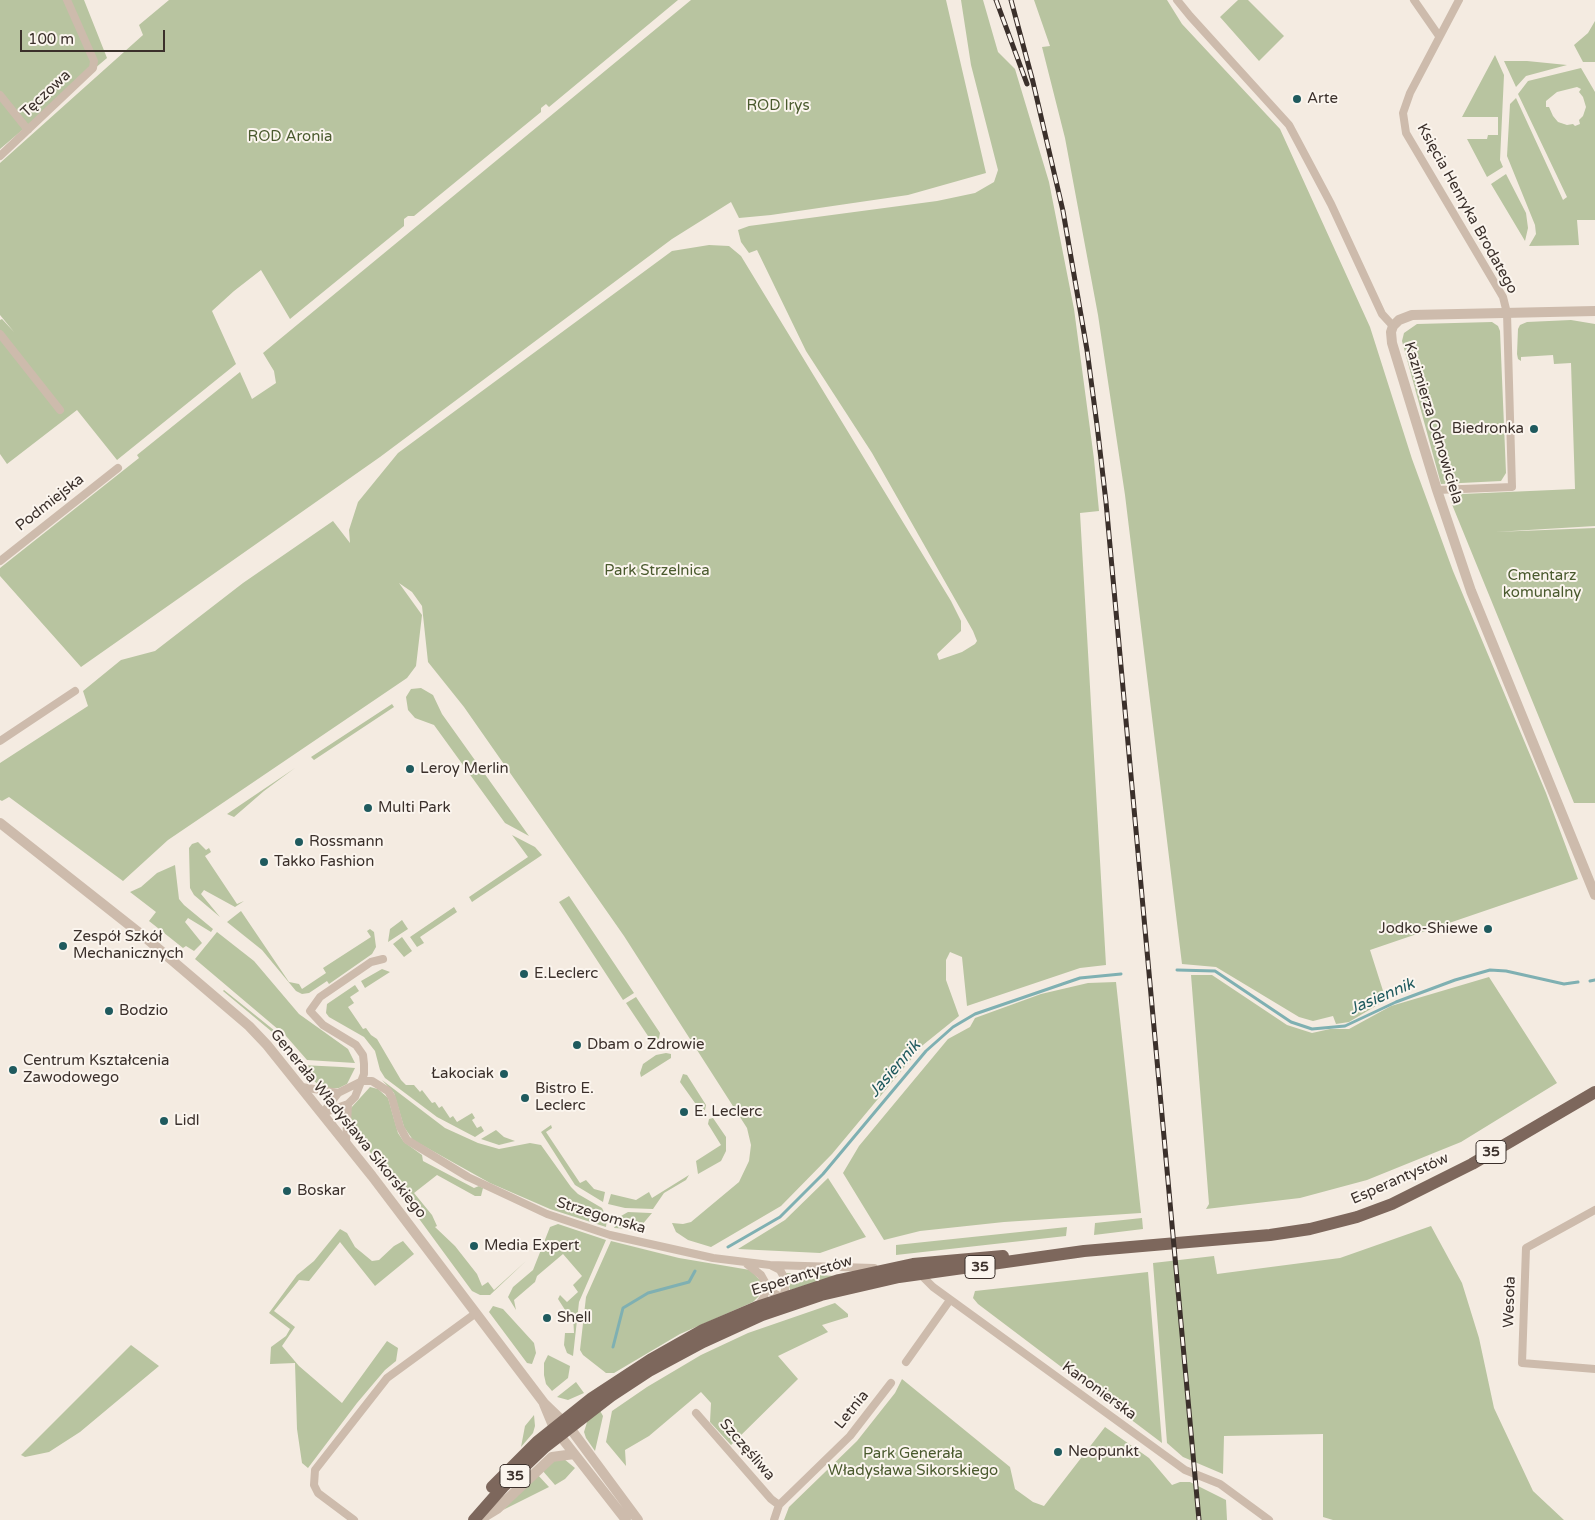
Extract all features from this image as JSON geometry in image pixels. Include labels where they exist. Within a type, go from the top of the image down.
[{"type":"main road","name":"Esperantystów","points":[[562,1428],[650,1371],[703,1342],[781,1304],[839,1280],[886,1269],[943,1260],[1080,1252],[1270,1235],[1310,1229],[1357,1217],[1392,1204],[1472,1164],[1593,1095]]},
{"type":"main road","name":"Esperantystów","points":[[562,1428],[607,1387],[670,1347],[756,1307],[798,1303],[880,1280],[1080,1252]]},
{"type":"main road","name":"35","points":[[464,1520],[512,1466],[562,1428]]},
{"type":"main road","name":"35","points":[[474,1520],[503,1487],[562,1428]]},
{"type":"street","name":"Tęczowa","points":[[0,156],[89,73],[94,61],[67,0]]},
{"type":"street","name":"Kazimierza Odnowiciela","points":[[1177,0],[1289,125],[1331,204],[1382,314],[1393,326],[1392,343],[1437,490],[1471,591],[1595,895]]},
{"type":"street","points":[[1414,0],[1439,36]]},
{"type":"street","name":"Księcia Henryka Brodatego","points":[[1437,490],[1512,486],[1507,313],[1503,297],[1406,133],[1403,113],[1410,93],[1459,0]]},
{"type":"street","points":[[0,95],[28,130]]},
{"type":"street","points":[[1393,326],[1399,320],[1412,315],[1595,311]]},
{"type":"street","points":[[0,334],[60,410]]},
{"type":"street","name":"Podmiejska","points":[[0,561],[118,468]]},
{"type":"street","points":[[0,741],[75,691]]},
{"type":"street","name":"Generała Władysława Sikorskiego","points":[[0,823],[147,938],[220,1001],[267,1045],[323,1113],[562,1428],[638,1520]]},
{"type":"street","points":[[323,1113],[348,1104],[355,1097],[362,1081],[364,1064],[356,1045],[324,1024],[310,1011],[320,997],[372,962],[384,959]]},
{"type":"street","points":[[323,1113],[338,1094],[362,1081]]},
{"type":"street","name":"Strzegomska","points":[[362,1081],[372,1081],[388,1091],[395,1107],[400,1127],[407,1140],[468,1176],[547,1214],[652,1246],[746,1263],[886,1269]]},
{"type":"street","points":[[1593,1095],[1595,1083]]},
{"type":"street","points":[[302,1087],[338,1094]]},
{"type":"street","points":[[346,1143],[346,1112],[348,1104]]},
{"type":"street","name":"Wesoła","points":[[1595,1210],[1526,1248],[1522,1363],[1595,1369]]},
{"type":"street","points":[[746,1263],[762,1275],[770,1291],[781,1304]]},
{"type":"street","points":[[770,1265],[780,1270],[785,1279],[781,1304]]},
{"type":"street","name":"Kanonierska","points":[[920,1274],[950,1300],[1186,1470],[1220,1484],[1269,1520]]},
{"type":"street","points":[[756,1307],[764,1297],[766,1284]]},
{"type":"street","points":[[906,1362],[950,1300]]},
{"type":"street","points":[[354,1520],[318,1493],[314,1485],[315,1470],[387,1378],[476,1313]]},
{"type":"street","name":"Letnia","points":[[774,1520],[779,1504],[850,1436],[891,1383]]},
{"type":"street","name":"Szczęśliwa","points":[[696,1413],[771,1499],[779,1504]]},
{"type":"street","name":"Generała Władysława Sikorskiego","points":[[562,1428],[574,1454],[626,1520]]},
{"type":"street","points":[[479,1520],[497,1509],[552,1457],[574,1454]]},
{"type":"green space","points":[[0,0],[84,0],[107,58],[0,149]]},
{"type":"green space","name":"ROD Aronia","points":[[169,0],[678,0],[549,107],[546,104],[541,108],[541,112],[414,216],[408,216],[404,219],[404,226],[290,319],[261,270],[234,291],[212,311],[236,364],[117,460],[77,410],[7,464],[0,454],[0,320],[2,319],[14,332],[0,315],[0,163],[143,35],[139,25]]},
{"type":"green space","name":"ROD Irys","points":[[691,0],[946,0],[986,173],[908,195],[771,215],[739,218],[731,202],[672,239],[380,457],[81,667],[0,576],[0,568],[139,458],[137,455],[240,372],[252,399],[276,383],[274,371],[263,353]]},
{"type":"green space","name":"Park Strzelnica","points":[[961,0],[983,0],[998,52],[1015,69],[1049,182],[1074,309],[1099,511],[1080,513],[1106,965],[1080,968],[967,1006],[962,957],[950,952],[946,960],[946,980],[959,1016],[923,1045],[832,1154],[781,1206],[711,1247],[688,1240],[676,1232],[672,1223],[683,1224],[691,1222],[739,1182],[749,1161],[751,1145],[747,1128],[624,936],[464,707],[428,662],[422,606],[412,592],[399,583],[422,615],[416,666],[407,678],[168,840],[123,881],[9,797],[2,801],[0,800],[0,763],[88,706],[83,691],[121,660],[155,651],[243,583],[333,521],[350,543],[349,530],[358,502],[398,453],[672,251],[709,245],[729,246],[741,256],[951,601],[961,621],[961,631],[937,654],[939,660],[962,652],[975,644],[977,641],[973,631],[872,453],[806,351],[757,250],[749,253],[741,242],[738,230],[749,226],[937,201],[975,193],[994,182],[998,170],[971,65]]},
{"type":"green space","points":[[1034,0],[1167,0],[1182,24],[1280,129],[1370,327],[1412,459],[1453,571],[1546,793],[1578,879],[1370,950],[1385,997],[1379,1004],[1349,1022],[1336,1024],[1333,1016],[1313,1021],[1299,1017],[1216,967],[1182,964],[1125,495],[1098,315],[1065,138],[1042,47],[1050,46]]},
{"type":"green space","points":[[1238,0],[1248,0],[1284,36],[1259,61],[1220,17]]},
{"type":"green space","points":[[1595,21],[1595,62],[1583,62],[1574,45],[1588,33]]},
{"type":"green space","points":[[1495,55],[1504,75],[1500,160],[1503,167],[1487,177],[1467,139],[1487,139],[1488,135],[1498,135],[1498,117],[1462,117]]},
{"type":"green space","points":[[1504,61],[1567,65],[1526,76],[1516,87]]},
{"type":"green space","points":[[1581,68],[1595,92],[1595,220],[1577,220],[1579,245],[1529,246],[1536,234],[1535,225],[1507,156],[1510,104],[1516,98],[1563,200],[1567,197],[1518,94],[1528,81]],"holes":[[[1577,87],[1581,89],[1579,92],[1583,97],[1586,107],[1583,116],[1579,120],[1580,124],[1575,126],[1558,122],[1549,107],[1546,107],[1546,101],[1557,92]]]},
{"type":"green space","points":[[1506,174],[1526,213],[1528,228],[1525,241],[1491,184]]},
{"type":"green space","name":"Cmentarz komunalny","points":[[1571,320],[1595,324],[1595,526],[1495,532],[1595,528],[1595,803],[1574,803],[1451,502],[1451,498],[1462,494],[1575,489],[1571,363],[1554,364],[1553,355],[1521,357],[1521,361],[1518,359],[1517,354],[1518,329],[1520,325],[1527,322]]},
{"type":"green space","points":[[1492,322],[1498,326],[1500,331],[1506,473],[1501,481],[1441,484],[1402,341],[1404,333],[1417,324]]},
{"type":"green space","points":[[421,688],[433,695],[442,714],[529,836],[505,823],[434,725],[415,718],[408,710],[406,697],[411,689]]},
{"type":"green space","points":[[392,704],[394,707],[314,760],[311,757]]},
{"type":"green space","points":[[295,768],[234,817],[227,814]]},
{"type":"green space","points":[[512,835],[535,847],[542,855],[472,902],[469,897],[528,857]]},
{"type":"green space","points":[[198,842],[206,850],[209,848],[211,852],[205,856],[237,904],[244,901],[235,907],[204,890],[201,894],[220,917],[194,895],[190,888],[189,848],[192,844]]},
{"type":"green space","points":[[175,865],[179,899],[213,929],[211,932],[188,918],[185,922],[202,943],[194,951],[186,946],[183,948],[149,921],[156,912],[130,892],[141,887],[157,873]]},
{"type":"green space","points":[[569,896],[634,993],[623,1000],[559,902]]},
{"type":"green space","points":[[454,907],[457,912],[420,937],[424,943],[417,947],[410,937]]},
{"type":"green space","points":[[241,911],[289,982],[299,984],[302,989],[326,973],[323,968],[371,937],[367,931],[370,929],[374,932],[376,947],[372,954],[329,984],[327,981],[309,993],[302,994],[296,991],[262,950],[227,922]]},
{"type":"green space","points":[[402,920],[408,929],[388,942],[390,929]]},
{"type":"green space","points":[[217,932],[254,961],[299,1014],[348,1049],[355,1063],[307,1060],[286,1036],[195,959]]},
{"type":"green space","points":[[402,937],[412,951],[404,957],[393,944]]},
{"type":"green space","points":[[382,969],[390,972],[365,988],[361,981]]},
{"type":"green space","points":[[1191,975],[1212,975],[1287,1025],[1312,1033],[1330,1029],[1349,1029],[1391,1006],[1489,977],[1557,1083],[1461,1142],[1367,1180],[1300,1198],[1206,1209],[1209,1204]]},
{"type":"green space","points":[[1116,982],[1141,1213],[1004,1222],[920,1231],[884,1240],[843,1173],[859,1146],[948,1039],[970,1027],[975,1018],[1041,994],[1088,983]]},
{"type":"green space","points":[[355,985],[359,991],[350,997],[354,1003],[348,1007],[363,1029],[366,1028],[377,1039],[401,1080],[406,1085],[414,1085],[420,1092],[422,1090],[432,1103],[435,1102],[439,1108],[442,1106],[450,1118],[453,1116],[457,1122],[472,1113],[475,1118],[472,1120],[477,1128],[481,1126],[484,1131],[475,1137],[437,1117],[385,1078],[380,1070],[375,1051],[364,1037],[329,1017],[326,1013],[327,1004]]},
{"type":"green space","points":[[224,990],[275,1031],[299,1057],[298,1059],[271,1031]]},
{"type":"green space","points":[[636,997],[660,1033],[655,1043],[652,1042],[626,1003]]},
{"type":"green space","points":[[671,1054],[671,1058],[641,1077],[640,1073],[643,1064],[656,1055]]},
{"type":"green space","points":[[301,1065],[355,1068],[347,1084],[339,1088],[329,1089],[321,1087]]},
{"type":"green space","points":[[683,1074],[687,1075],[706,1105],[705,1110],[700,1110],[680,1082]]},
{"type":"green space","points":[[382,1080],[445,1128],[478,1143],[499,1149],[530,1143],[541,1145],[571,1187],[578,1194],[602,1208],[607,1218],[606,1227],[550,1209],[490,1183],[413,1140],[404,1127],[394,1093]]},
{"type":"green space","points":[[370,1087],[378,1089],[388,1098],[398,1133],[404,1142],[422,1155],[423,1161],[474,1188],[479,1186],[483,1188],[481,1196],[475,1196],[437,1175],[414,1193],[432,1215],[437,1226],[435,1227],[455,1246],[477,1274],[482,1286],[488,1282],[494,1290],[526,1261],[490,1295],[480,1295],[472,1291],[351,1126],[349,1119],[351,1108]]},
{"type":"green space","points":[[713,1118],[726,1137],[726,1151],[721,1161],[698,1174],[696,1161],[721,1145],[708,1124],[709,1119]]},
{"type":"green space","points":[[551,1125],[552,1128],[546,1132],[580,1183],[586,1180],[594,1189],[605,1192],[603,1202],[575,1185],[541,1132]]},
{"type":"green space","points":[[496,1130],[504,1137],[515,1141],[499,1145],[481,1139]]},
{"type":"green space","points":[[689,1175],[686,1180],[664,1193],[653,1209],[625,1208],[608,1204],[611,1194],[636,1200],[649,1192],[652,1198]]},
{"type":"green space","points":[[828,1178],[866,1237],[820,1253],[738,1249],[785,1220]]},
{"type":"green space","points":[[628,1212],[652,1213],[641,1226],[632,1229],[614,1228],[621,1216]]},
{"type":"green space","points":[[1142,1218],[1143,1229],[1094,1235],[1095,1223]]},
{"type":"green space","points":[[558,1224],[606,1240],[579,1302],[573,1356],[567,1353],[564,1345],[565,1333],[574,1333],[573,1314],[567,1313],[558,1299],[560,1295],[567,1302],[578,1292],[573,1285],[582,1276],[563,1254],[537,1276],[535,1282],[514,1300],[516,1310],[508,1297],[513,1287],[533,1270],[550,1227]]},
{"type":"green space","points":[[1431,1226],[1462,1283],[1479,1338],[1494,1408],[1533,1491],[1564,1520],[1333,1520],[1323,1517],[1323,1434],[1224,1436],[1223,1474],[1183,1457],[1167,1443],[1153,1263],[1214,1256],[1217,1274],[1340,1258]]},
{"type":"green space","points":[[1067,1227],[1066,1236],[896,1255],[896,1245]]},
{"type":"green space","points":[[340,1229],[347,1233],[355,1247],[372,1261],[379,1260],[394,1246],[403,1241],[414,1254],[375,1286],[340,1242],[309,1281],[299,1280],[274,1311],[295,1327],[282,1346],[299,1366],[342,1403],[387,1341],[398,1348],[396,1361],[385,1370],[357,1403],[308,1468],[302,1463],[297,1429],[295,1363],[270,1364],[271,1347],[286,1336],[290,1329],[269,1313],[297,1275],[314,1261]]},
{"type":"green space","points":[[611,1241],[679,1258],[750,1270],[760,1280],[759,1296],[753,1302],[680,1334],[614,1373],[606,1373],[583,1355],[580,1350],[586,1297]]},
{"type":"green space","points":[[1148,1272],[1162,1443],[978,1304],[973,1298],[975,1291]]},
{"type":"green space","points":[[786,1273],[835,1276],[790,1290]]},
{"type":"green space","points":[[835,1303],[848,1314],[848,1317],[822,1325],[828,1332],[778,1356],[798,1379],[731,1445],[710,1422],[711,1403],[701,1392],[649,1436],[625,1450],[626,1466],[606,1442],[612,1411],[647,1387],[701,1355],[748,1333]]},
{"type":"green space","points":[[493,1306],[503,1309],[534,1343],[536,1353],[532,1364],[527,1363],[489,1312]]},
{"type":"green space","points":[[131,1345],[159,1366],[80,1432],[49,1452],[25,1457],[21,1455]]},
{"type":"green space","points":[[548,1355],[570,1366],[568,1378],[552,1391],[546,1384],[544,1375],[544,1363]]},
{"type":"green space","name":"Park Generała Władysława Sikorskiego","points":[[902,1379],[1010,1467],[1015,1489],[1033,1502],[1044,1506],[1105,1427],[1149,1458],[1172,1485],[1180,1482],[1190,1482],[1226,1500],[1227,1520],[784,1520],[789,1507],[857,1441],[895,1393]]},
{"type":"green space","points":[[576,1382],[584,1393],[568,1400],[557,1397]]},
{"type":"green space","points":[[599,1409],[603,1416],[595,1451],[584,1432],[588,1419]]},
{"type":"green space","points":[[534,1415],[535,1426],[533,1433],[521,1447],[525,1426]]},
{"type":"green space","points":[[554,1459],[564,1459],[575,1468],[565,1479],[555,1485],[542,1470]]},
{"type":"green space","points":[[537,1474],[549,1487],[503,1510]]},
{"type":"waterway","name":"Jasiennik","points":[[1177,970],[1215,971],[1291,1022],[1312,1029],[1345,1026],[1396,1002],[1455,980],[1490,970],[1506,971],[1564,984],[1578,982]]},
{"type":"waterway","name":"Jasiennik","points":[[728,1247],[780,1217],[823,1174],[926,1051],[953,1027],[975,1014],[1080,978],[1121,974]]},
{"type":"waterway","name":"Jasiennik","points":[[1590,981],[1595,980]]},
{"type":"waterway","name":"Jasiennik","points":[[613,1347],[623,1308],[648,1293],[689,1282],[695,1271]]},
{"type":"railway","points":[[996,0],[1027,84]]},
{"type":"railway","points":[[1011,0],[1033,82],[1063,211],[1087,350],[1097,425],[1106,502],[1199,1520]]},
{"type":"place","name":"Arte","points":[[1297,99]]},
{"type":"place","name":"Biedronka","points":[[1534,429]]},
{"type":"place","name":"Leroy Merlin","points":[[410,769]]},
{"type":"place","name":"Multi Park","points":[[368,808]]},
{"type":"place","name":"Rossmann","points":[[299,842]]},
{"type":"place","name":"Takko Fashion","points":[[264,862]]},
{"type":"place","name":"Jodko-Shiewe","points":[[1488,929]]},
{"type":"place","name":"Zespół Szkół Mechanicznych","points":[[63,946]]},
{"type":"place","name":"E.Leclerc","points":[[524,974]]},
{"type":"place","name":"Bodzio","points":[[109,1011]]},
{"type":"place","name":"Dbam o Zdrowie","points":[[577,1045]]},
{"type":"place","name":"Centrum Kształcenia Zawodowego","points":[[13,1070]]},
{"type":"place","name":"Łakociak","points":[[504,1074]]},
{"type":"place","name":"Bistro E. Leclerc","points":[[525,1098]]},
{"type":"place","name":"E. Leclerc","points":[[684,1112]]},
{"type":"place","name":"Lidl","points":[[164,1121]]},
{"type":"place","name":"Boskar","points":[[287,1191]]},
{"type":"place","name":"Media Expert","points":[[474,1246]]},
{"type":"place","name":"Shell","points":[[547,1318]]},
{"type":"place","name":"Neopunkt","points":[[1058,1452]]}]
